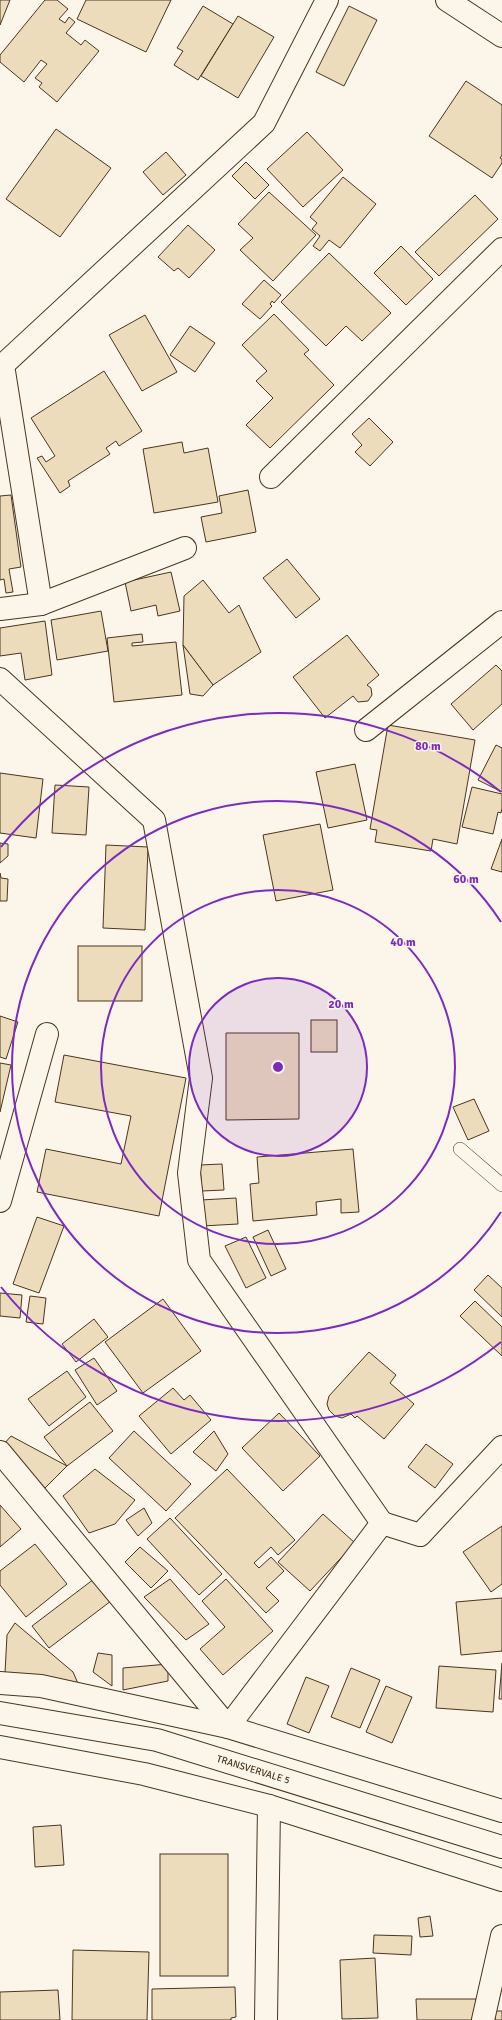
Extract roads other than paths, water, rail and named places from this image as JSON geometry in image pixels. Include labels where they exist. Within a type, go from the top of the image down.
[{"type":"street","points":[[41,604],[3,365],[264,123],[327,0]]},
{"type":"street","points":[[447,0],[502,36]]},
{"type":"street","points":[[271,477],[502,249]]},
{"type":"street","points":[[0,610],[41,604],[185,548]]},
{"type":"street","points":[[366,730],[502,622]]},
{"type":"street","points":[[0,680],[154,820],[201,1078],[190,1173],[199,1260],[382,1522],[420,1535],[502,1447]]},
{"type":"street","points":[[0,1201],[47,1034]]},
{"type":"street","points":[[0,1452],[228,1727]]},
{"type":"street","points":[[228,1727],[382,1522]]},
{"type":"street","points":[[0,1683],[41,1686],[228,1727],[502,1811]]},
{"type":"street","name":"TRANSVERVALE 5","points":[[0,1713],[157,1740],[502,1847]]},
{"type":"street","points":[[0,1747],[144,1774],[269,1806],[502,1880]]},
{"type":"street","points":[[266,2020],[269,1806]]},
{"type":"street","points":[[483,2020],[502,1936]]},
{"type":"lane","points":[[460,1149],[502,1185]]}]
